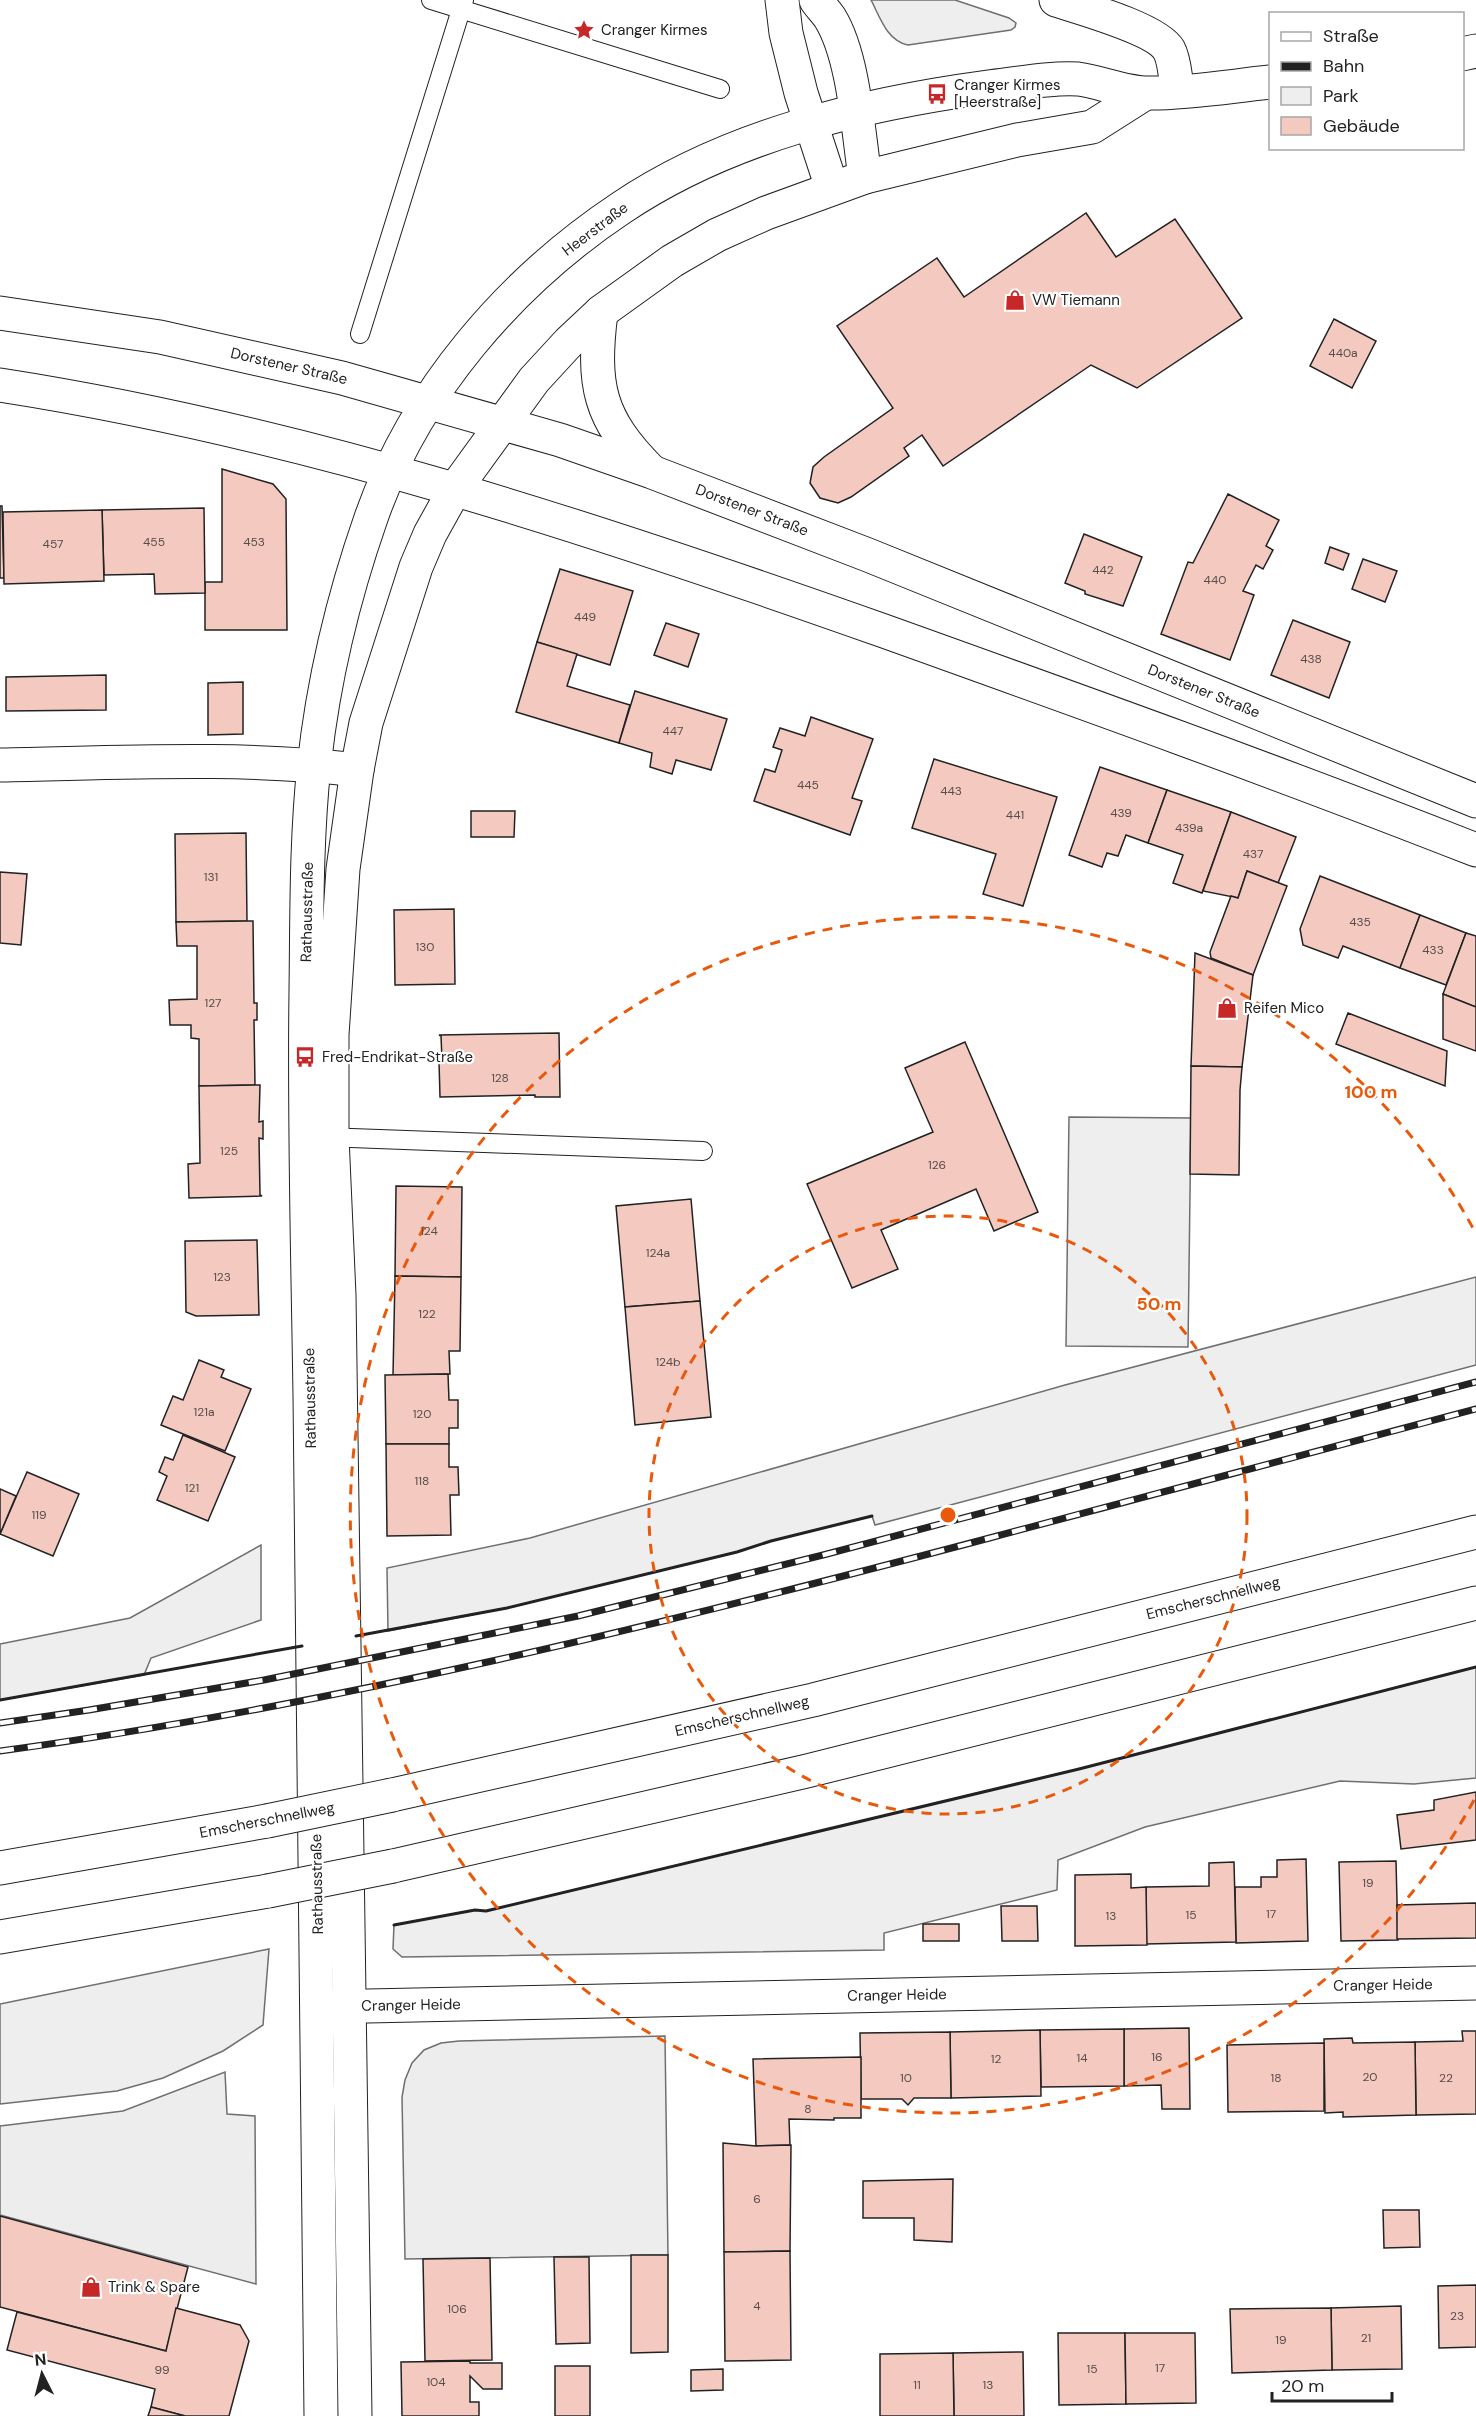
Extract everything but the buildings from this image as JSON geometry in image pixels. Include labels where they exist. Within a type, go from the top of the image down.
[{"type":"main road","points":[[782,0],[786,33],[811,124],[832,188]]},
{"type":"main road","points":[[816,0],[831,19],[851,78],[865,177]]},
{"type":"main road","points":[[1056,0],[1153,36],[1169,50],[1178,91]]},
{"type":"main road","name":"Heerstraße","points":[[428,401],[473,341],[515,297],[570,246],[624,206],[687,171],[750,143],[855,111],[937,94],[1075,79],[1144,94],[1269,82]]},
{"type":"main road","name":"Heerstraße","points":[[503,422],[534,380],[601,312],[672,261],[717,235],[766,213],[865,177],[1006,143],[1092,127],[1144,94]]},
{"type":"main road","points":[[601,312],[597,341],[600,394],[610,420],[628,448],[652,472]]},
{"type":"main road","name":"Dorstener Straße","points":[[0,313],[160,337],[342,378],[503,422],[652,472],[868,555],[1476,801]]},
{"type":"main road","points":[[0,385],[74,396],[300,447],[390,470],[539,514],[776,593],[1148,725],[1476,850]]},
{"type":"main road","name":"Rathausstraße","points":[[321,2416],[318,2007],[319,1137],[308,834],[324,687],[344,606],[370,520],[390,470],[428,401]]},
{"type":"main road","name":"Rathausstraße","points":[[355,2416],[351,2006],[339,1294],[319,1137],[332,1035],[343,869],[366,723],[416,567],[430,534],[455,489],[503,422]]},
{"type":"main road","points":[[0,765],[261,763],[314,765],[357,770]]},
{"type":"main road","name":"Emscherschnellweg","points":[[0,1868],[267,1821],[813,1700],[1476,1532]]},
{"type":"main road","points":[[0,1937],[268,1891],[393,1866],[807,1771],[1476,1603]]},
{"type":"main road","name":"Cranger Heide","points":[[318,2007],[1476,1983]]},
{"type":"lane","points":[[431,0],[462,5],[720,89]]},
{"type":"lane","points":[[360,334],[462,5]]},
{"type":"lane","points":[[319,1137],[703,1151]]},
{"type":"green space","points":[[871,0],[955,0],[1009,18],[1016,23],[1011,30],[908,45],[901,43],[889,33]]},
{"type":"green space","points":[[1069,1117],[1191,1118],[1188,1347],[1066,1346]]},
{"type":"green space","points":[[1476,1277],[1476,1365],[875,1525],[872,1516],[771,1541],[737,1552],[507,1608],[388,1631],[387,1568],[530,1538],[1065,1385]]},
{"type":"green space","points":[[261,1545],[261,1620],[151,1658],[144,1675],[0,1700],[0,1644],[130,1618]]},
{"type":"green space","points":[[1476,1667],[1476,1778],[1414,1784],[1340,1781],[1145,1827],[1058,1860],[1057,1890],[884,1933],[884,1950],[402,1957],[393,1949],[394,1925],[475,1910],[486,1911],[1079,1769]]},
{"type":"green space","points":[[269,1949],[263,2025],[223,2051],[163,2078],[117,2091],[0,2104],[0,2004]]},
{"type":"shaded area","points":[[665,2036],[668,2255],[405,2259],[402,2097],[405,2080],[412,2063],[424,2050],[441,2043],[459,2041]]},
{"type":"shaded area","points":[[225,2072],[227,2114],[255,2116],[256,2284],[0,2215],[0,2126],[123,2111]]},
{"type":"railway","points":[[0,1723],[264,1680],[578,1616],[827,1554],[1476,1382]]},
{"type":"railway","points":[[0,1751],[248,1711],[371,1687],[617,1632],[861,1572],[1476,1409]]},
{"type":"wall","points":[[356,1636],[507,1608],[737,1552],[771,1541],[872,1516]]},
{"type":"wall","points":[[0,1700],[302,1646]]},
{"type":"wall","points":[[394,1925],[475,1910],[486,1911],[1079,1769],[1476,1667]]},
{"type":"place","name":"Cranger Kirmes","points":[[584,30]]},
{"type":"place","name":"Cranger Kirmes [Heerstraße]","points":[[937,94]]},
{"type":"place","name":"VW Tiemann","points":[[1015,300]]},
{"type":"place","name":"Reifen Mico","points":[[1227,1008]]},
{"type":"place","name":"Fred-Endrikat-Straße","points":[[305,1057]]},
{"type":"place","name":"Trink & Spare","points":[[91,2287]]}]
